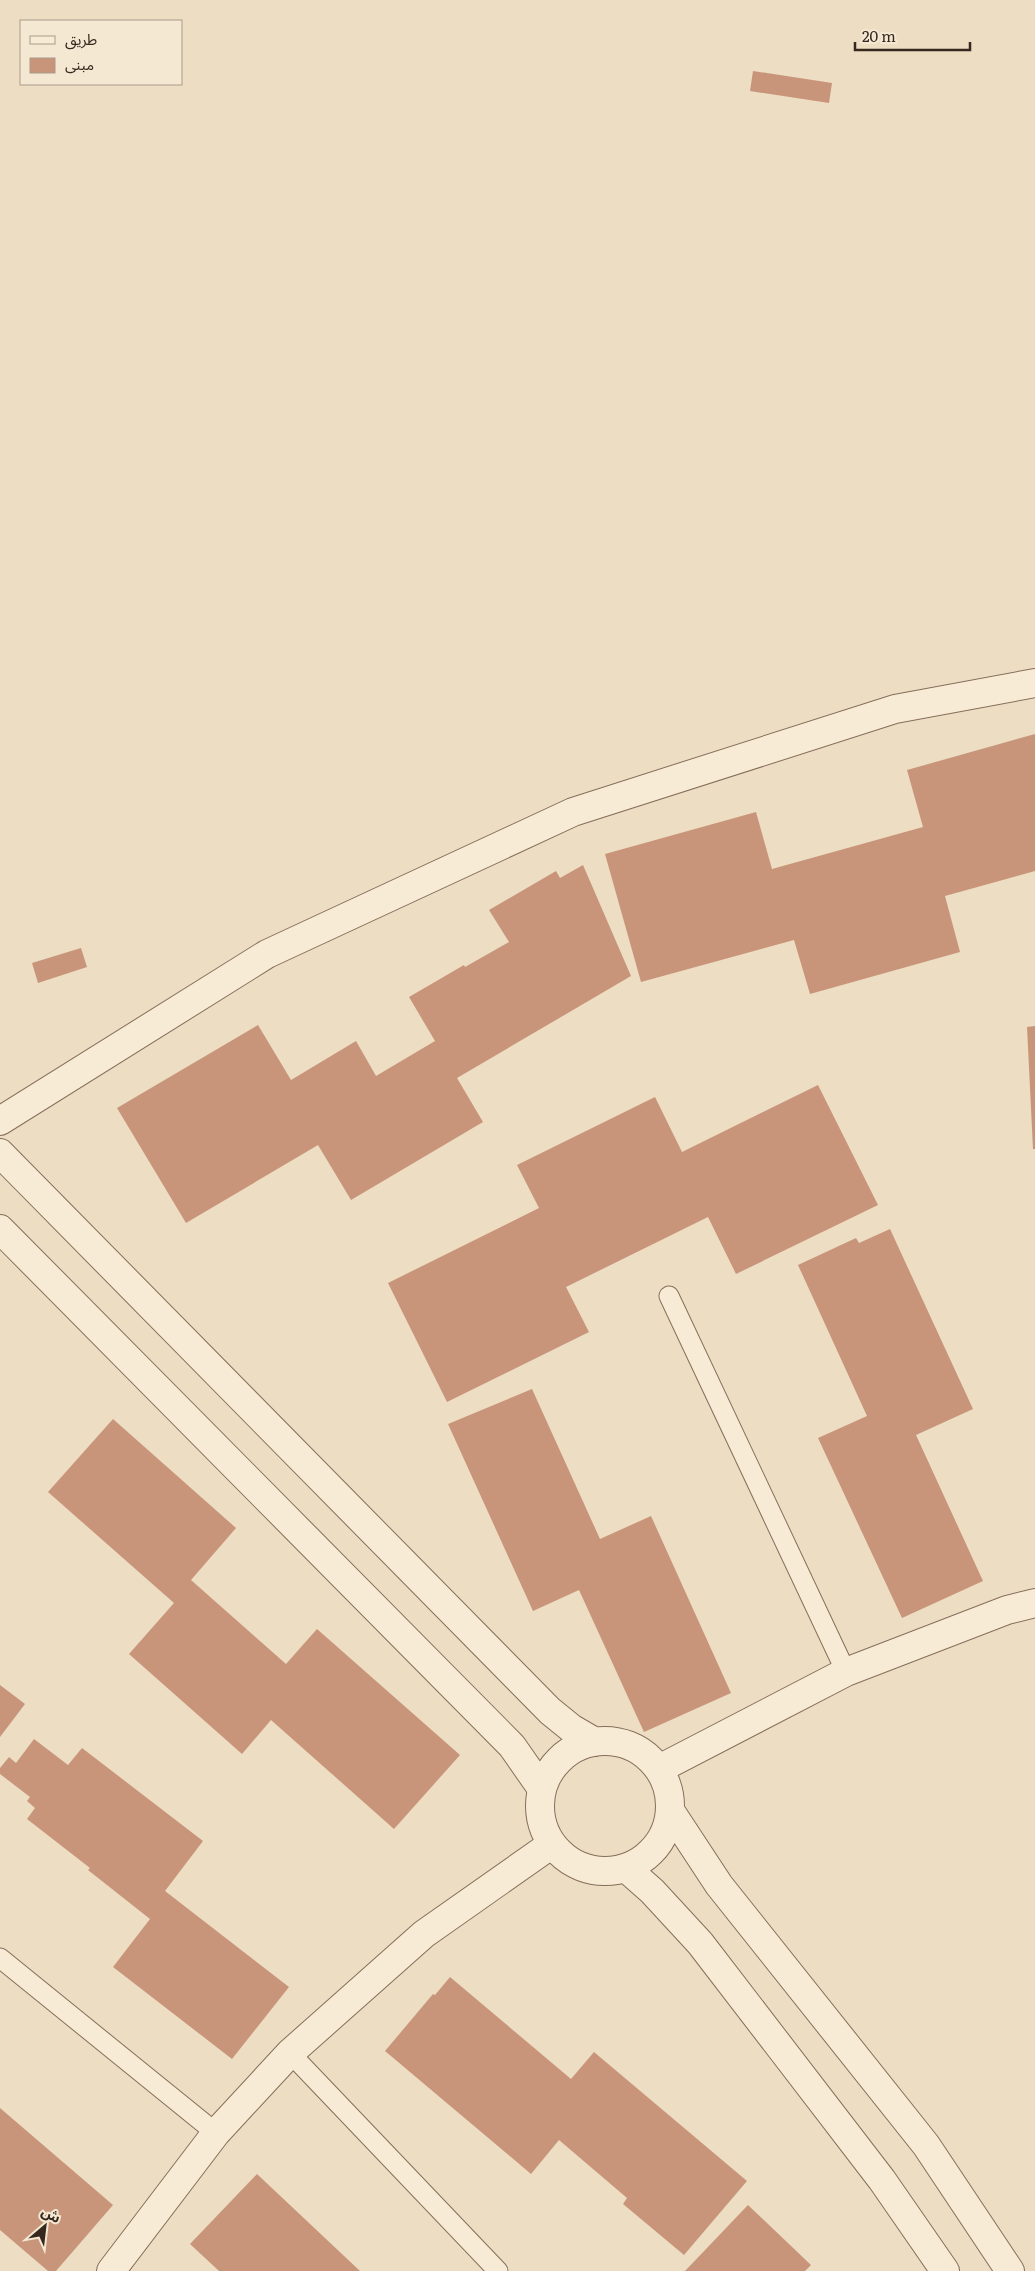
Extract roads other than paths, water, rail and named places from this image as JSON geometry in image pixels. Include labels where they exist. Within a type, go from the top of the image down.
[{"type":"street","points":[[0,1120],[267,954],[573,812],[895,709],[1035,683]]},
{"type":"street","points":[[0,1153],[550,1711],[571,1728],[595,1742]]},
{"type":"street","points":[[0,1229],[512,1746],[542,1789]]},
{"type":"street","points":[[659,1769],[846,1672],[1007,1610],[1035,1602]]},
{"type":"street","points":[[614,1741],[631,1746],[647,1756],[659,1769],[667,1782],[670,1798],[671,1812],[668,1827],[656,1847],[640,1862],[626,1868],[599,1872],[585,1869],[561,1854],[552,1844],[541,1817],[542,1789],[547,1775],[567,1753],[581,1745],[614,1741]]},
{"type":"street","points":[[671,1812],[719,1886],[926,2146],[1010,2271]]},
{"type":"street","points":[[110,2271],[216,2133],[290,2053],[424,1934],[552,1844]]},
{"type":"street","points":[[626,1868],[652,1891],[700,1943],[882,2180],[945,2271]]},
{"type":"lane","points":[[669,1296],[846,1672]]},
{"type":"lane","points":[[0,1958],[216,2133]]},
{"type":"lane","points":[[290,2053],[498,2271]]}]
